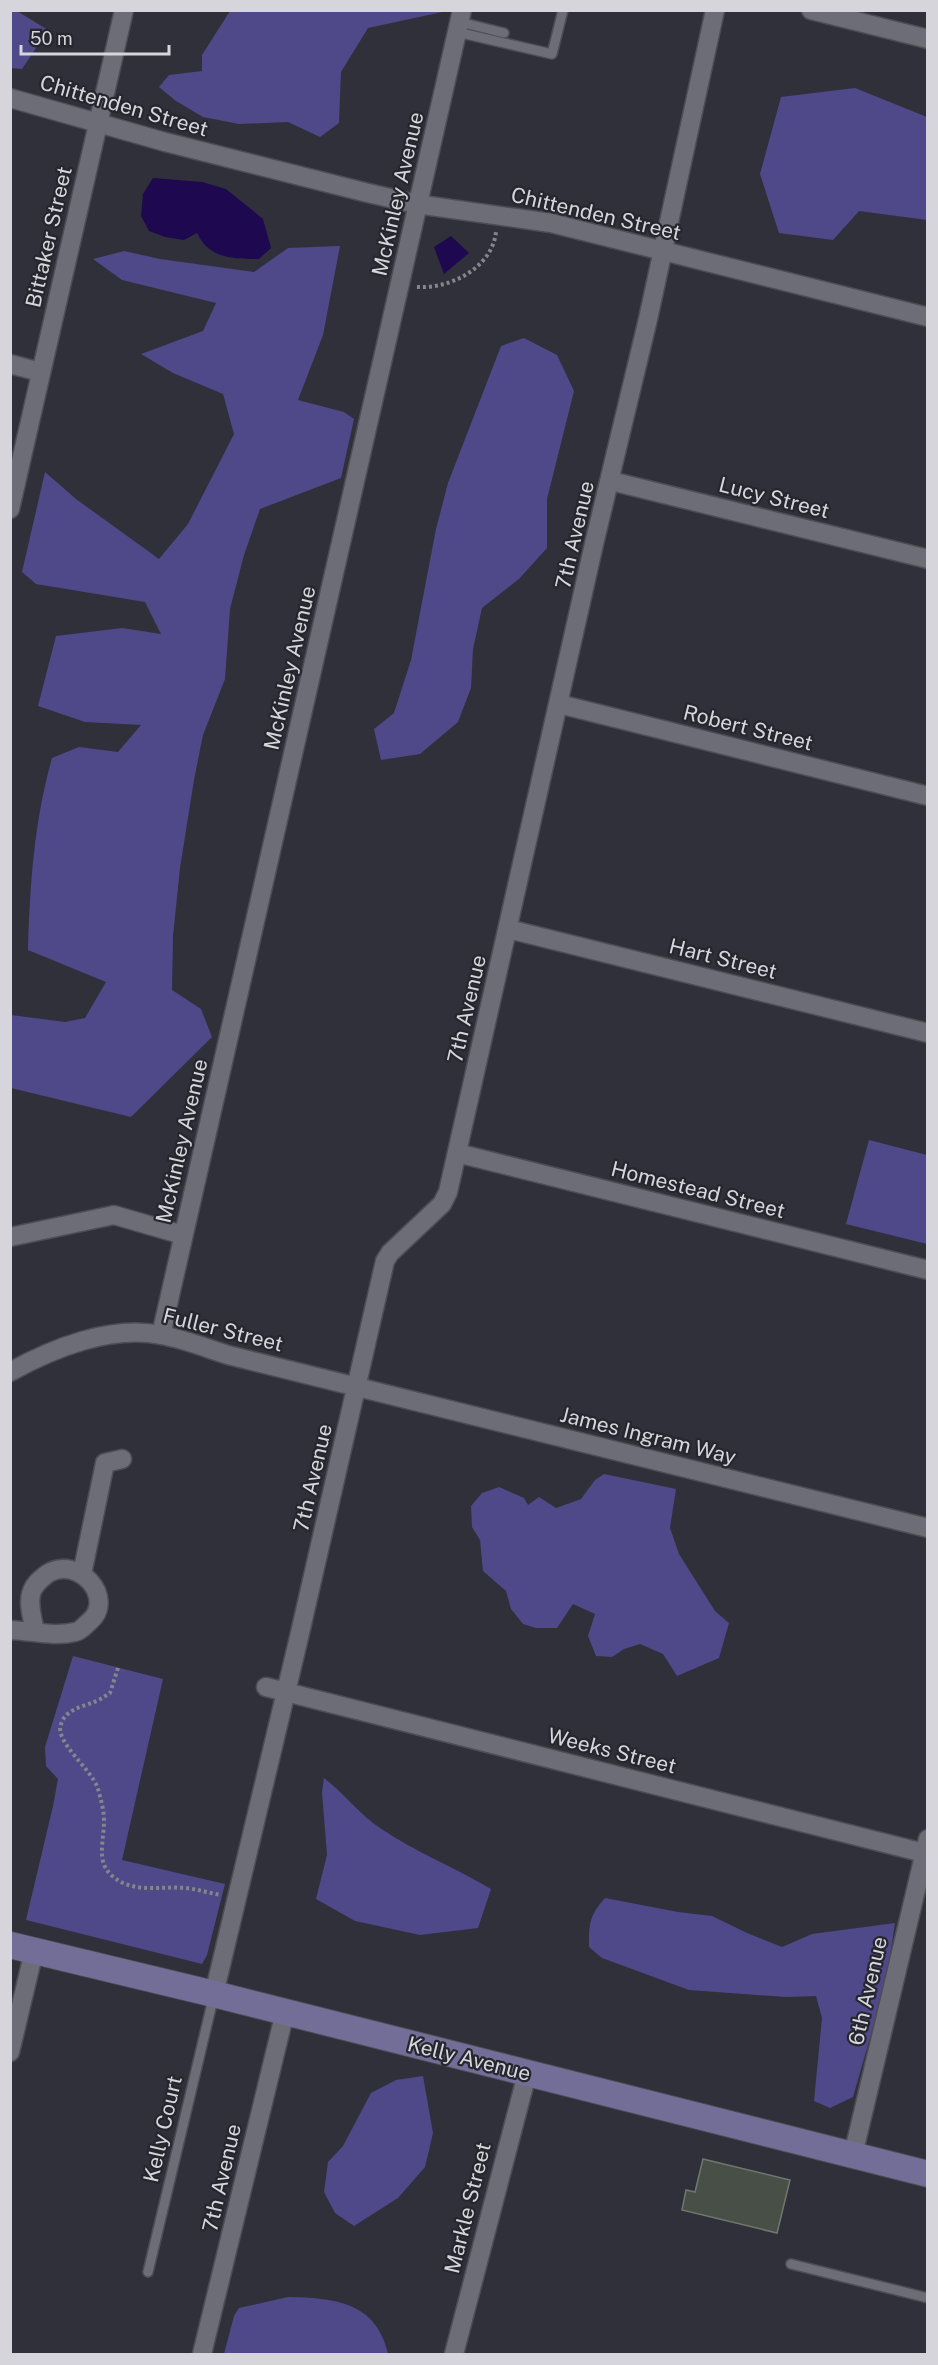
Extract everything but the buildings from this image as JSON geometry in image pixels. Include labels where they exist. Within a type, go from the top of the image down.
[{"type":"main road","name":"Kelly Avenue","points":[[22,1948],[214,1994],[927,2174]]},
{"type":"street","name":"Bittaker Street","points":[[10,509],[124,10]]},
{"type":"street","name":"7th Avenue","points":[[214,1994],[385,1261],[390,1253],[442,1204],[448,1192],[715,10]]},
{"type":"street","points":[[811,10],[927,39]]},
{"type":"street","name":"McKinley Avenue","points":[[160,1335],[402,276],[416,204],[460,22]]},
{"type":"street","name":"Chittenden Street","points":[[10,98],[165,142],[416,204],[551,222],[662,252],[927,317]]},
{"type":"street","points":[[10,364],[40,372]]},
{"type":"street","name":"Lucy Street","points":[[610,481],[927,559]]},
{"type":"street","name":"Robert Street","points":[[558,704],[927,796]]},
{"type":"street","name":"Hart Street","points":[[508,929],[927,1033]]},
{"type":"street","name":"Homestead Street","points":[[457,1154],[927,1270]]},
{"type":"street","points":[[10,1237],[114,1215],[183,1235]]},
{"type":"street","name":"Fuller Street","points":[[10,1372],[39,1356],[90,1339],[112,1335],[160,1335],[228,1355],[357,1387]]},
{"type":"street","name":"James Ingram Way","points":[[357,1387],[927,1528]]},
{"type":"street","points":[[82,1574],[105,1463],[122,1459]]},
{"type":"street","points":[[10,1630],[50,1634],[77,1632],[96,1615],[99,1604],[93,1584],[82,1574],[67,1569],[53,1570],[39,1580],[32,1592],[30,1605],[35,1632]]},
{"type":"street","name":"Weeks Street","points":[[266,1687],[926,1849]]},
{"type":"street","name":"6th Avenue","points":[[853,2155],[926,1849]]},
{"type":"street","points":[[10,2052],[22,1948]]},
{"type":"street","name":"7th Avenue","points":[[202,2355],[285,2012]]},
{"type":"street","name":"Markle Street","points":[[454,2355],[526,2074]]},
{"type":"lane","points":[[460,22],[552,54],[563,10]]},
{"type":"lane","points":[[460,22],[504,33]]},
{"type":"lane","name":"Kelly Court","points":[[148,2272],[214,1994]]},
{"type":"lane","points":[[790,2264],[927,2298]]},
{"type":"path","points":[[417,287],[438,287],[475,268],[490,253],[495,244],[497,228]]},
{"type":"path","points":[[118,1668],[110,1693],[95,1702],[79,1706],[67,1715],[61,1724],[59,1733],[97,1784],[104,1820],[100,1851],[104,1865],[120,1882],[138,1888],[184,1888],[222,1895]]},
{"type":"shaded area","points":[[11,10],[17,11],[48,30],[22,69],[11,68]]},
{"type":"shaded area","points":[[447,10],[368,28],[341,72],[339,123],[320,137],[288,122],[239,124],[203,117],[176,101],[159,87],[169,75],[202,71],[202,55],[230,11]]},
{"type":"shaded area","points":[[855,88],[927,117],[927,220],[859,211],[833,240],[779,233],[760,174],[781,97]]},
{"type":"shaded area","points":[[153,178],[202,182],[226,189],[263,219],[271,248],[259,259],[232,258],[215,253],[208,248],[197,233],[184,240],[165,237],[149,231],[141,216],[143,194]]},
{"type":"shaded area","points":[[451,236],[469,253],[444,274],[434,247]]},
{"type":"shaded area","points":[[340,246],[323,335],[298,400],[344,412],[354,419],[341,478],[260,509],[244,555],[230,609],[225,679],[203,735],[194,780],[180,868],[173,936],[172,990],[201,1009],[212,1037],[131,1117],[11,1088],[11,1015],[65,1022],[85,1018],[106,982],[28,950],[34,853],[41,806],[52,758],[79,747],[118,752],[141,725],[85,722],[38,706],[56,636],[122,628],[161,634],[145,602],[36,584],[22,572],[45,472],[76,499],[159,559],[188,524],[234,434],[223,394],[173,373],[141,354],[203,331],[216,303],[122,280],[93,259],[124,251],[160,259],[254,272],[288,248]]},
{"type":"shaded area","points":[[524,338],[557,355],[574,391],[547,499],[547,548],[519,579],[482,608],[473,649],[471,688],[458,722],[420,754],[381,760],[374,729],[394,713],[411,660],[436,529],[448,483],[501,346]]},
{"type":"shaded area","points":[[869,1140],[927,1155],[927,1244],[846,1224]]},
{"type":"shaded area","points":[[604,1474],[676,1489],[670,1528],[679,1554],[715,1611],[729,1623],[719,1658],[677,1676],[663,1654],[640,1644],[624,1649],[612,1657],[596,1656],[588,1636],[595,1614],[573,1604],[557,1628],[536,1628],[523,1624],[511,1609],[506,1591],[483,1571],[480,1540],[472,1527],[471,1506],[482,1493],[499,1487],[524,1498],[528,1505],[539,1497],[556,1508],[581,1499],[595,1480]]},
{"type":"shaded area","points":[[73,1656],[163,1679],[122,1860],[225,1884],[207,1955],[202,1964],[26,1920],[58,1779],[46,1766],[45,1747]]},
{"type":"shaded area","points":[[324,1778],[380,1828],[407,1845],[491,1889],[478,1928],[420,1935],[355,1921],[316,1899],[327,1855],[322,1792]]},
{"type":"shaded area","points":[[605,1898],[712,1916],[782,1947],[812,1934],[895,1923],[886,1982],[853,2097],[830,2108],[814,2101],[822,2018],[816,1996],[786,1997],[689,1990],[602,1958],[589,1947],[589,1932],[593,1915]]},
{"type":"shaded area","points":[[423,2076],[433,2133],[425,2167],[398,2198],[354,2226],[335,2213],[324,2192],[328,2162],[343,2146],[371,2093],[396,2080]]},
{"type":"shaded area","points":[[288,2297],[336,2302],[363,2313],[374,2323],[382,2336],[388,2354],[224,2354],[234,2316],[239,2308]]}]
